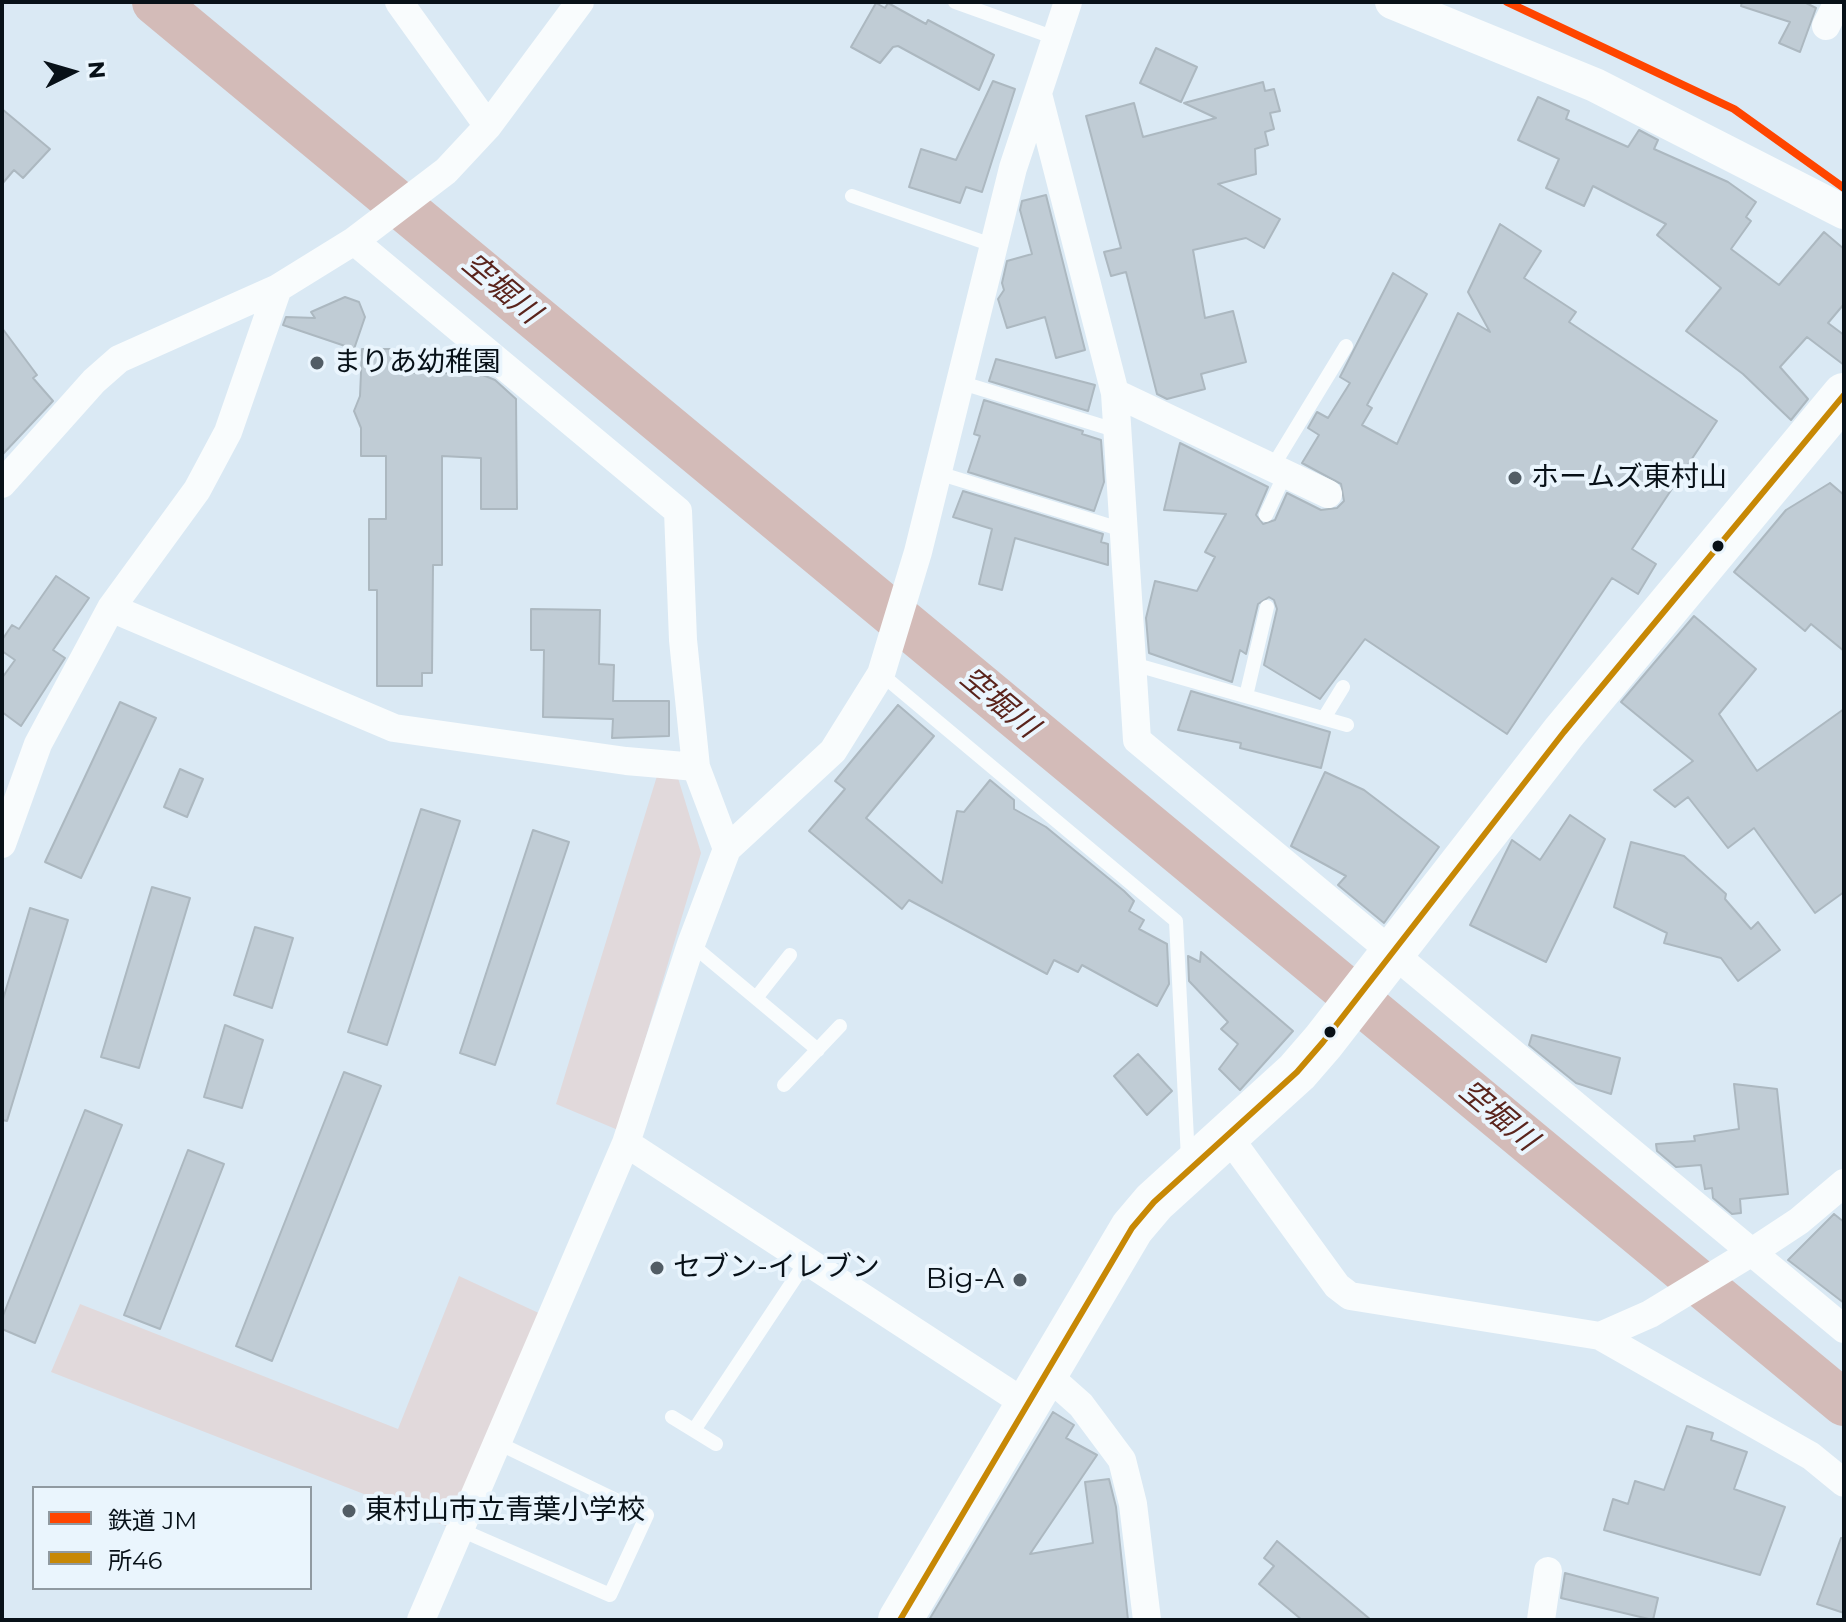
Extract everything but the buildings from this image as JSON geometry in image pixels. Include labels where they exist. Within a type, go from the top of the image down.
[{"type":"main road","points":[[900,1620],[1132,1228],[1297,1072],[1564,732],[1844,395]]},
{"type":"street","points":[[399,2],[488,126]]},
{"type":"street","points":[[2,484],[119,359],[278,288],[357,239],[446,171],[488,126],[580,2]]},
{"type":"street","points":[[421,1620],[626,1143],[691,944],[727,849],[833,751],[884,666],[918,552],[992,245],[1068,2]]},
{"type":"street","points":[[1392,2],[1595,85],[1844,212]]},
{"type":"street","points":[[1038,94],[1115,393],[1137,740],[1391,956],[1844,1329]]},
{"type":"street","points":[[357,239],[678,511],[683,640],[696,767],[727,849]]},
{"type":"street","points":[[2,844],[38,744],[111,608],[197,490],[228,432],[278,288]]},
{"type":"street","points":[[1115,393],[1328,494]]},
{"type":"street","points":[[111,608],[394,728],[626,761],[696,767]]},
{"type":"street","points":[[1228,1136],[1337,1286],[1350,1296],[1600,1336],[1811,1456],[1844,1483]]},
{"type":"street","points":[[626,1143],[807,1260],[1035,1389],[1081,1405],[1122,1460],[1133,1504],[1147,1620]]},
{"type":"street","points":[[1600,1336],[1658,1309],[1752,1252],[1799,1221],[1844,1183]]},
{"type":"street","points":[[1541,1620],[1548,1571]]},
{"type":"lane","points":[[955,2],[1058,39]]},
{"type":"lane","points":[[852,196],[992,245]]},
{"type":"lane","points":[[1266,515],[1280,469],[1346,346]]},
{"type":"lane","points":[[959,382],[1118,431]]},
{"type":"lane","points":[[938,473],[1123,530]]},
{"type":"lane","points":[[1246,696],[1267,607]]},
{"type":"lane","points":[[1133,664],[1347,725]]},
{"type":"lane","points":[[884,666],[1176,921],[1189,1171]]},
{"type":"lane","points":[[1324,718],[1343,687]]},
{"type":"lane","points":[[691,944],[818,1050]]},
{"type":"lane","points":[[756,998],[790,955]]},
{"type":"lane","points":[[784,1085],[840,1026]]},
{"type":"lane","points":[[694,1430],[807,1260]]},
{"type":"lane","points":[[672,1417],[716,1444]]},
{"type":"lane","points":[[461,1530],[610,1595],[647,1515],[498,1443]]},
{"type":"shaded area","points":[[657,776],[678,778],[701,853],[618,1130],[556,1104]]},
{"type":"shaded area","points":[[459,1276],[543,1315],[451,1528],[51,1372],[80,1304],[398,1429]]},
{"type":"waterway","name":"空堀川","points":[[155,2],[1844,1403]]},
{"type":"rail line","name":"JM","points":[[1507,2],[1734,109],[1844,188]]},
{"type":"transit line","name":"所46","points":[[900,1620],[1132,1228],[1154,1202],[1297,1072],[1323,1042],[1564,732],[1844,395]]},
{"type":"place","name":"まりあ幼稚園","points":[[317,363]]},
{"type":"place","name":"ホームズ東村山","points":[[1515,478]]},
{"type":"place","name":"セブン-イレブン","points":[[657,1268]]},
{"type":"place","name":"Big-A","points":[[1020,1280]]},
{"type":"place","name":"東村山市立青葉小学校","points":[[349,1511]]}]
